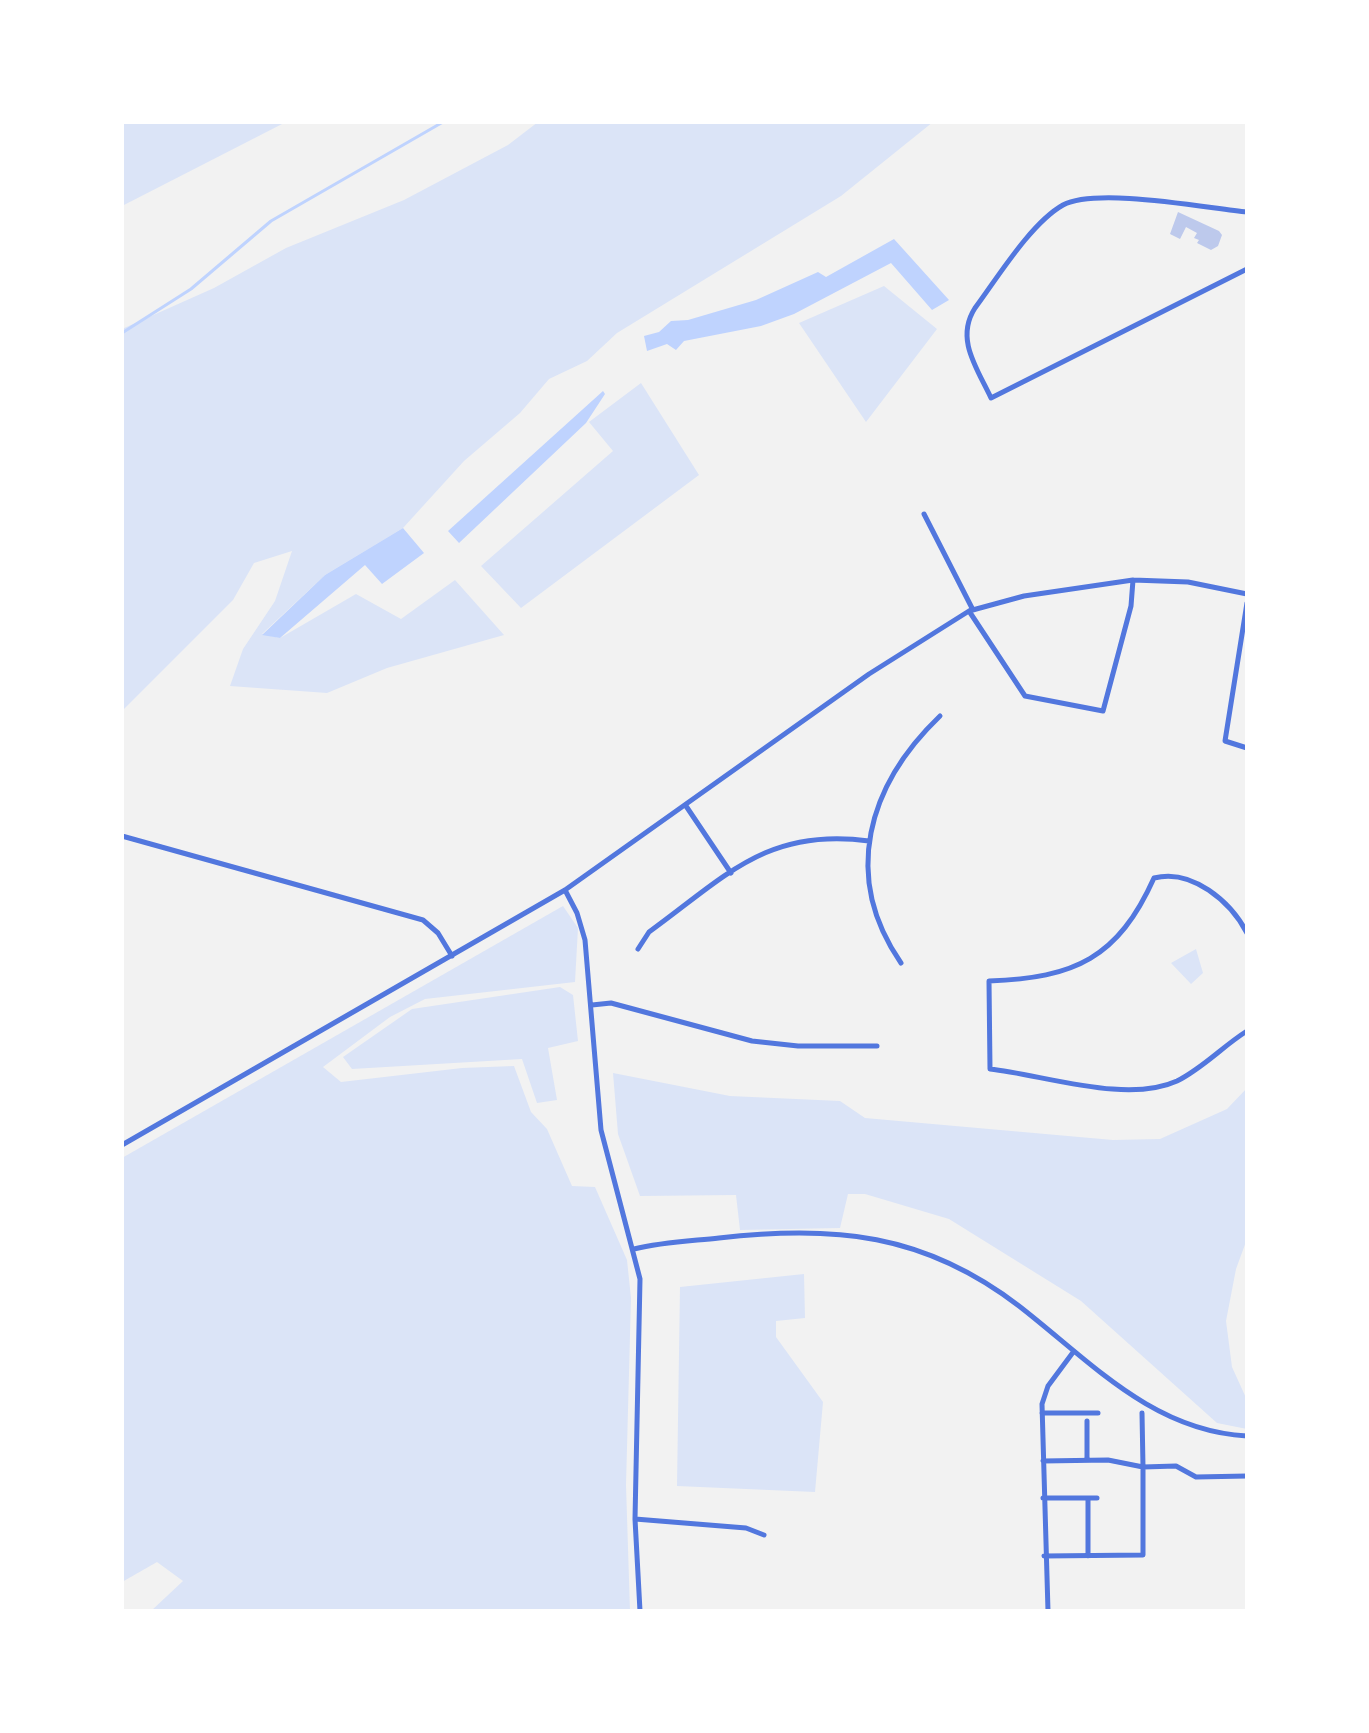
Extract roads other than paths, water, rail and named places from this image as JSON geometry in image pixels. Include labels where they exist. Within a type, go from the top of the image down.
[{"type":"street","points":[[1247,212],[1099,197],[1064,205],[1042,221],[975,308],[967,323],[967,346],[991,398],[1247,269]]},
{"type":"street","points":[[924,514],[971,610],[1025,696],[1103,711],[1131,606],[1133,580]]},
{"type":"street","points":[[122,1145],[565,890],[869,674],[971,610],[1024,596],[1133,580],[1188,582],[1247,594]]},
{"type":"street","points":[[1247,603],[1225,741],[1247,748]]},
{"type":"street","points":[[901,963],[877,922],[869,882],[869,841],[892,774],[915,740],[940,716]]},
{"type":"street","points":[[686,806],[731,873]]},
{"type":"street","points":[[122,836],[423,920],[438,933],[452,956]]},
{"type":"street","points":[[638,949],[649,932],[768,850],[803,839],[869,841]]},
{"type":"street","points":[[1247,933],[1230,906],[1203,887],[1167,877],[1154,878],[1134,918],[1091,960],[1077,969],[1042,978],[989,981],[990,1069],[1110,1089],[1143,1090],[1176,1082],[1247,1031]]},
{"type":"street","points":[[565,890],[582,927],[601,1130],[608,1167],[634,1249],[640,1279],[635,1519],[640,1611]]},
{"type":"street","points":[[591,1005],[611,1003],[763,1043],[877,1046]]},
{"type":"street","points":[[634,1249],[807,1230],[886,1242],[932,1256],[979,1279],[1121,1390],[1156,1412],[1196,1428],[1247,1436]]},
{"type":"street","points":[[1048,1611],[1042,1413],[1048,1386],[1074,1351]]},
{"type":"street","points":[[1042,1413],[1098,1413]]},
{"type":"street","points":[[1044,1556],[1143,1555],[1142,1413]]},
{"type":"street","points":[[1087,1421],[1087,1460]]},
{"type":"street","points":[[1043,1461],[1087,1460],[1143,1467],[1176,1466],[1196,1477],[1247,1476]]},
{"type":"street","points":[[1043,1498],[1097,1498]]},
{"type":"street","points":[[1088,1498],[1088,1556]]},
{"type":"street","points":[[635,1519],[746,1528],[764,1535]]},
{"type":"water","points":[[894,239],[949,300],[932,310],[891,263],[794,314],[761,326],[684,341],[676,350],[667,344],[647,351],[644,336],[659,332],[671,321],[688,320],[756,300],[818,272],[826,277]]},
{"type":"water","points":[[603,391],[605,394],[586,423],[459,543],[448,531]]},
{"type":"water","points":[[403,528],[424,553],[382,584],[365,565],[280,638],[262,635],[325,575]]},
{"type":"waterway","points":[[122,333],[191,289],[271,221],[443,122]]}]
